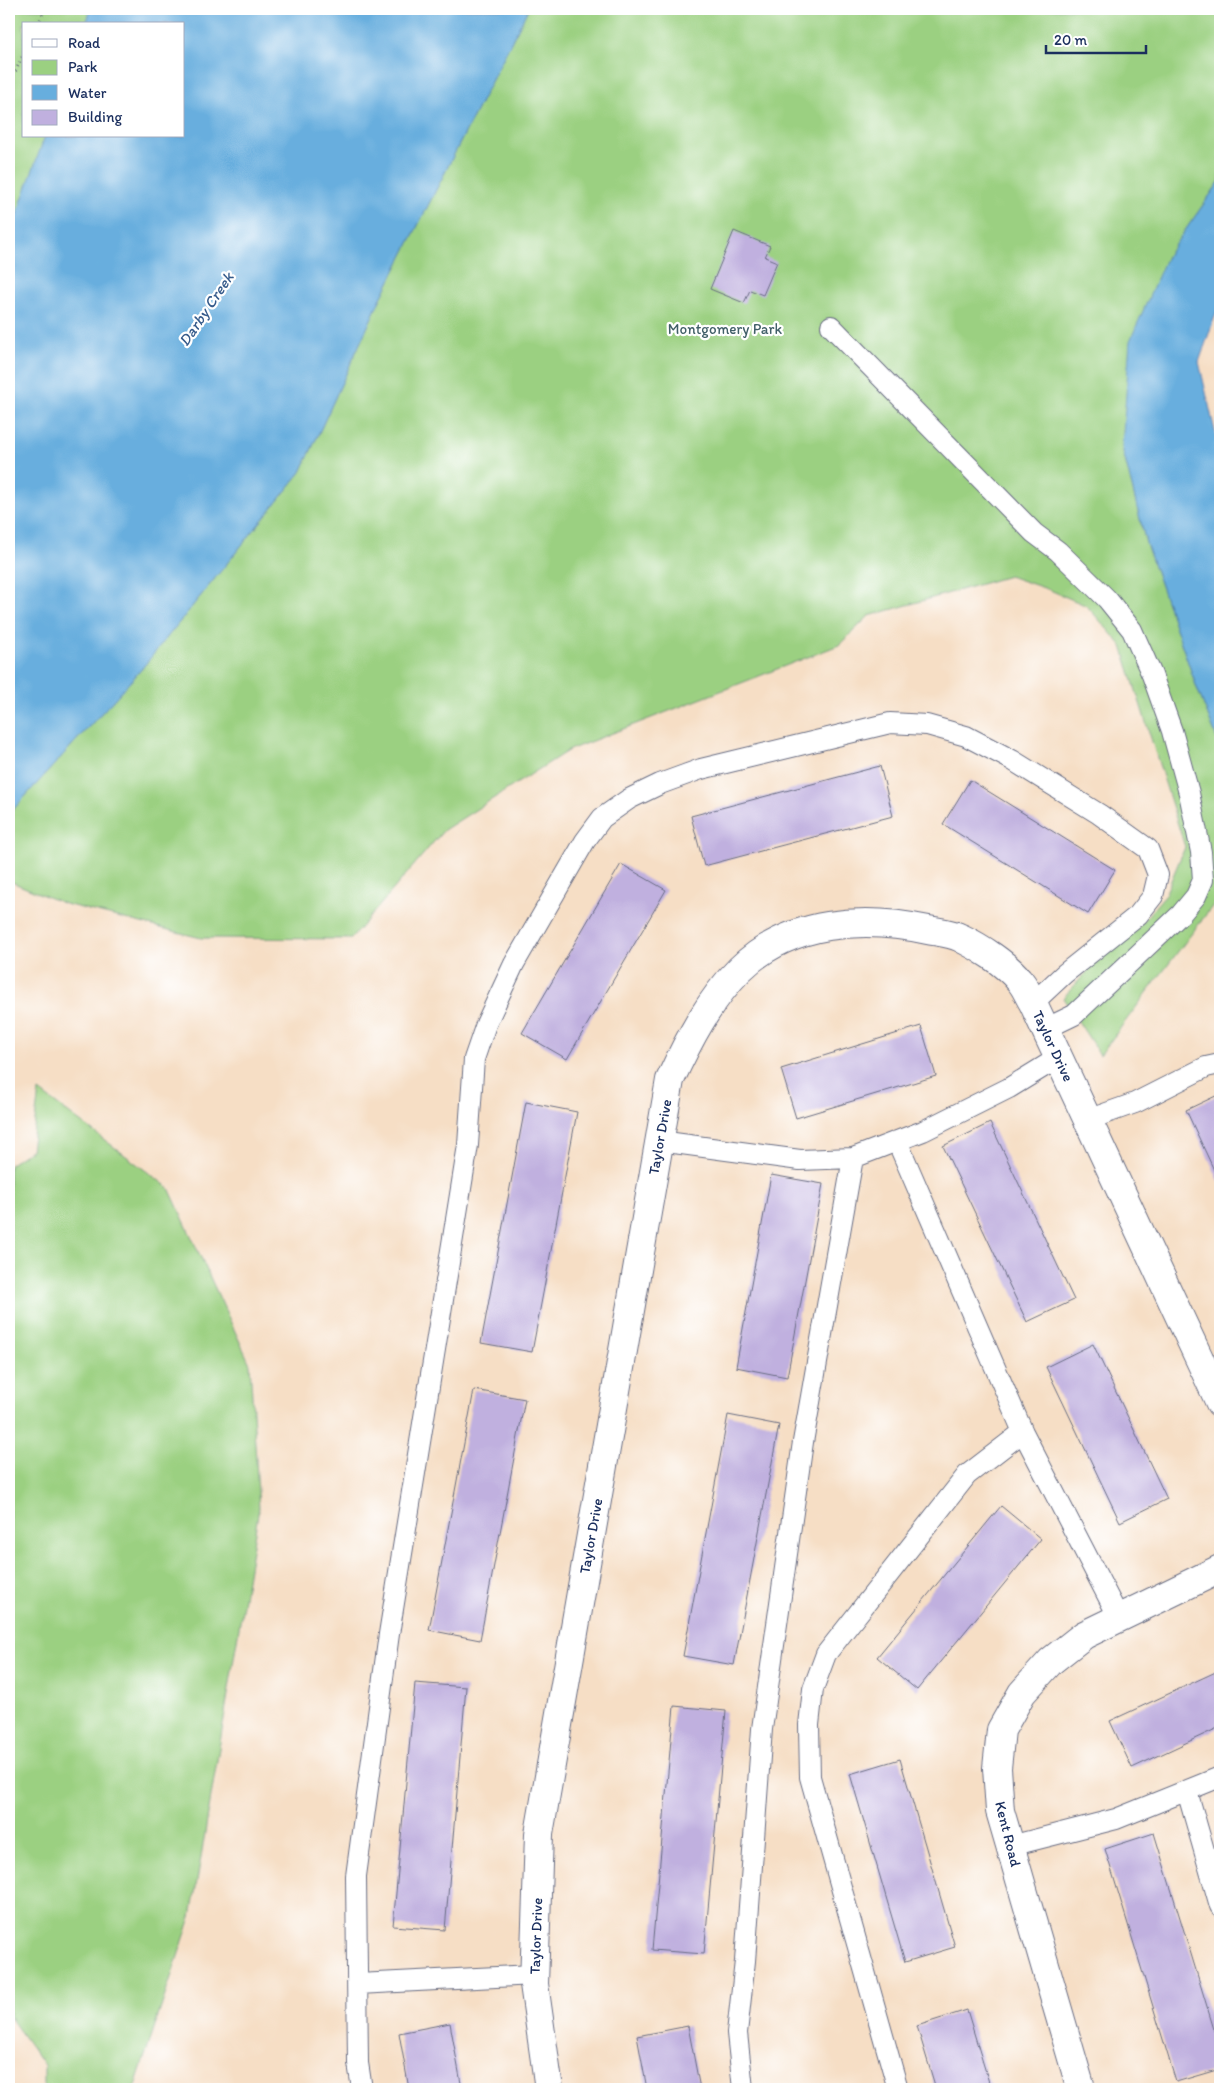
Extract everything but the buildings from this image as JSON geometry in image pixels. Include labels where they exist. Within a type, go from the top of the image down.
[{"type":"street","name":"Taylor Drive","points":[[549,2089],[534,1976],[540,1834],[670,1080],[689,1040],[713,1003],[740,969],[776,942],[822,926],[864,921],[915,927],[960,937],[995,960],[1019,980],[1045,1029],[1220,1403]]},
{"type":"street","name":"Kent Road","points":[[1082,2089],[1000,1811],[997,1768],[1001,1730],[1022,1693],[1051,1661],[1084,1635],[1220,1569]]},
{"type":"lane","points":[[832,326],[1034,533],[1058,551],[1107,600],[1132,630],[1152,674],[1172,731],[1189,793],[1201,852],[1203,880],[1196,896],[1181,914],[1102,989],[1074,1015],[1045,1029]]},
{"type":"lane","points":[[362,2089],[358,2063],[356,1876],[389,1634],[468,1145],[474,1059],[486,1024],[514,964],[585,841],[602,818],[629,799],[660,784],[701,769],[890,723],[927,725],[966,736],[1012,760],[1148,849],[1158,875],[1152,896],[1138,915],[1064,974],[1032,1003]]},
{"type":"lane","points":[[659,1141],[800,1160],[853,1158],[897,1141],[1009,1088],[1058,1058]]},
{"type":"lane","points":[[1087,1120],[1136,1103],[1206,1067],[1220,1064]]},
{"type":"lane","points":[[897,1141],[1023,1432],[1119,1618]]},
{"type":"lane","points":[[743,2089],[737,2033],[746,1961],[762,1729],[804,1442],[853,1158]]},
{"type":"lane","points":[[898,2089],[810,1777],[808,1725],[813,1689],[826,1654],[967,1475],[1023,1432]]},
{"type":"lane","points":[[1010,1846],[1116,1819],[1187,1792],[1220,1777]]},
{"type":"lane","points":[[1187,1792],[1220,1859]]},
{"type":"lane","points":[[1187,1792],[1220,1906]]},
{"type":"lane","points":[[358,1984],[534,1976]]},
{"type":"path","points":[[39,22],[45,9]]},
{"type":"path","points":[[9,85],[22,57]]},
{"type":"green space","points":[[9,9],[131,9],[125,22],[22,22],[22,138],[74,138],[9,285]]},
{"type":"green space","name":"Montgomery Park","points":[[528,9],[1220,9],[1220,181],[1167,256],[1122,447],[1146,543],[1197,688],[1220,746],[1220,896],[1100,1055],[1063,998],[1097,961],[1137,928],[1165,895],[1185,847],[1122,646],[1087,606],[1050,590],[1009,576],[869,616],[839,645],[569,750],[444,830],[351,939],[201,938],[65,904],[9,881],[9,814],[139,672],[301,472],[378,304]]},
{"type":"green space","points":[[39,1091],[169,1188],[250,1364],[259,1508],[191,1917],[134,2089],[44,2089],[44,2065],[9,2016],[9,1165],[31,1150]]},
{"type":"water","name":"Darby Creek","points":[[91,9],[528,9],[378,304],[301,472],[139,672],[9,814],[9,230],[14,222],[44,138],[185,138],[185,22],[87,22]]},
{"type":"water","points":[[1220,181],[1220,302],[1199,362],[1220,453],[1220,746],[1197,688],[1146,543],[1122,447],[1130,341],[1167,256]]}]
